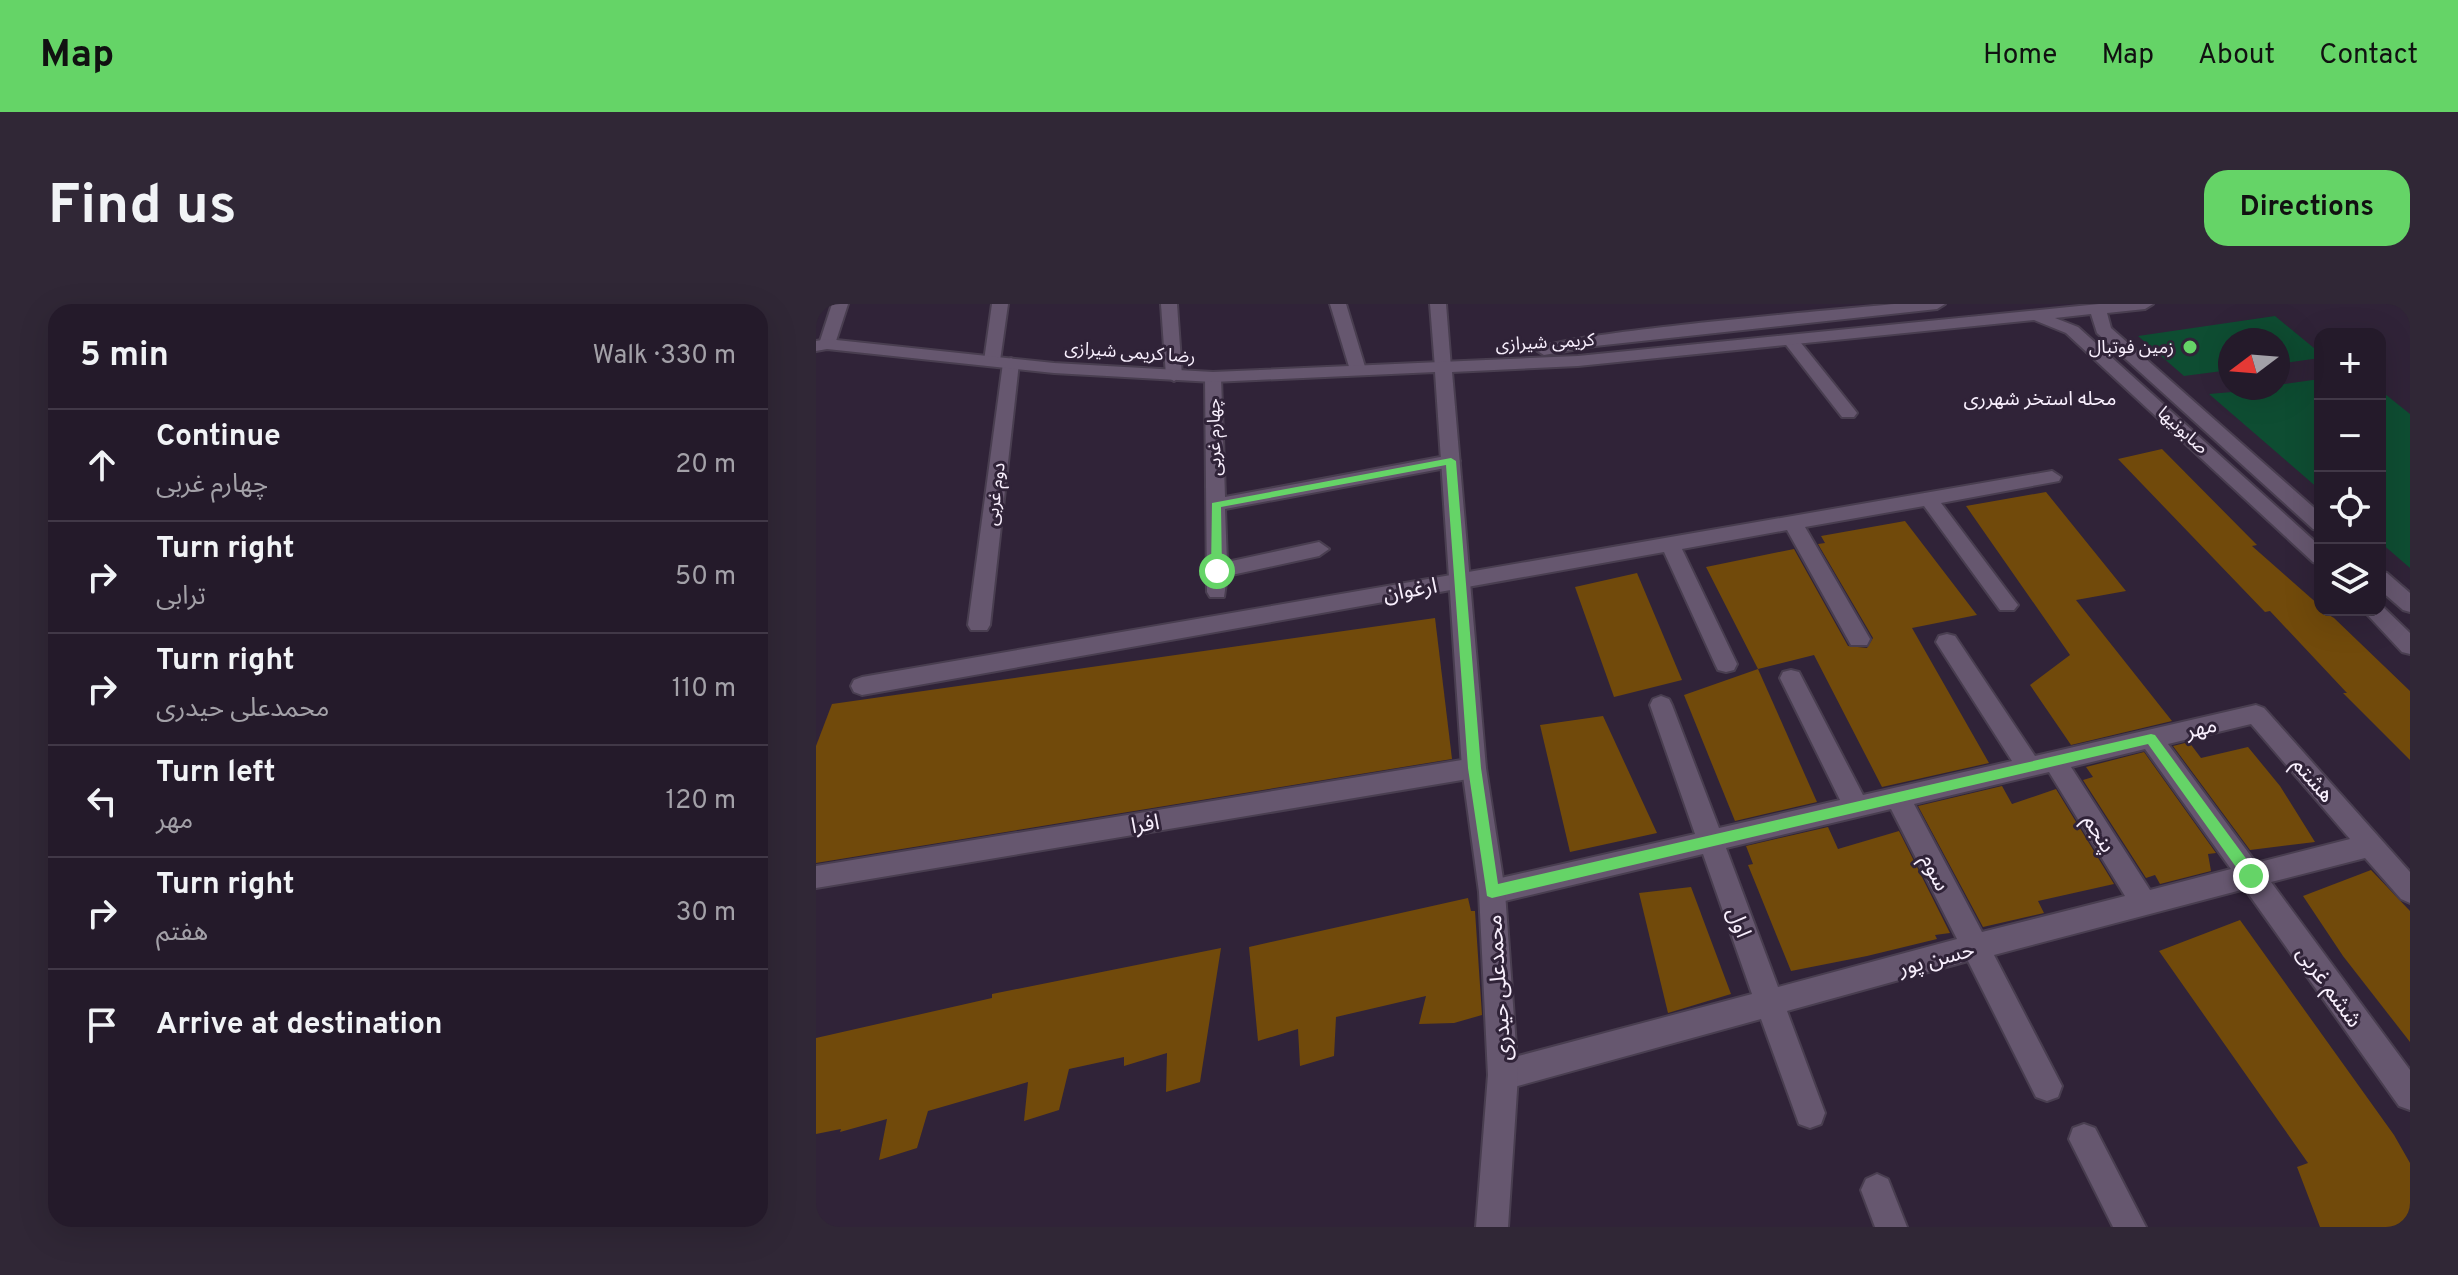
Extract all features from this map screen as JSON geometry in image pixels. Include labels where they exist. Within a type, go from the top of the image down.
[{"type":"street","points":[[821,345],[840,304]]},
{"type":"street","name":"دوم غربی","points":[[979,625],[1001,362],[1000,304]]},
{"type":"street","points":[[1169,304],[1174,376]]},
{"type":"street","points":[[1338,304],[1358,370]]},
{"type":"street","name":"محمدعلی حیدری","points":[[1438,304],[1474,768],[1492,892],[1503,1075],[1492,1227]]},
{"type":"street","name":"کریمی شیرازی","points":[[1443,368],[1595,341],[1937,304]]},
{"type":"street","name":"کریمی شیرازی","points":[[1443,368],[1578,361],[2145,304]]},
{"type":"street","name":"صابونیها","points":[[2098,309],[2103,330],[2314,519]]},
{"type":"street","name":"صابونیها","points":[[2038,316],[2072,330],[2314,551]]},
{"type":"street","points":[[1791,341],[1848,413]]},
{"type":"street","name":"رضا کریمی شیرازی","points":[[821,345],[1174,376],[1443,368]]},
{"type":"street","points":[[2102,359],[2096,348],[2101,345],[2111,345],[2129,354]]},
{"type":"street","name":"چهارم غربی","points":[[1213,377],[1217,582],[1319,549]]},
{"type":"street","points":[[1216,505],[1451,461]]},
{"type":"street","name":"ارغوان","points":[[862,686],[2052,477]]},
{"type":"street","points":[[1928,498],[2007,605]]},
{"type":"street","points":[[1793,523],[1859,639]]},
{"type":"street","points":[[1670,544],[1726,664]]},
{"type":"street","points":[[2386,583],[2410,605]]},
{"type":"street","points":[[2380,616],[2410,646]]},
{"type":"street","points":[[1947,642],[2029,767]]},
{"type":"street","points":[[1791,678],[1856,807]]},
{"type":"street","name":"اول","points":[[1661,705],[1810,1113]]},
{"type":"street","name":"مهر","points":[[1492,892],[2256,714]]},
{"type":"street","name":"هشتم","points":[[2256,714],[2410,891]]},
{"type":"street","name":"ششم غربی","points":[[2151,739],[2410,1095]]},
{"type":"street","name":"پنجم","points":[[2055,761],[2145,905]]},
{"type":"street","name":"افرا","points":[[816,877],[1474,768]]},
{"type":"street","name":"سوم","points":[[1898,798],[2047,1086]]},
{"type":"street","name":"حسن پور","points":[[1503,1075],[1974,947],[2371,845]]},
{"type":"street","points":[[2084,1139],[2130,1227]]},
{"type":"street","points":[[1877,1190],[1891,1227]]},
{"type":"green space","name":"زمین فوتبال","points":[[2275,316],[2290,328],[2218,328],[2218,372],[2184,376],[2138,336]]},
{"type":"green space","name":"زمین فوتبال","points":[[2290,328],[2314,348],[2314,359],[2290,362]]},
{"type":"green space","points":[[2314,380],[2314,485],[2209,394],[2218,393],[2218,400],[2290,400],[2290,383]]},
{"type":"green space","points":[[2386,395],[2410,414],[2410,568],[2386,547]]},
{"type":"building","points":[[2162,449],[2257,545],[2252,546],[2314,601],[2314,616],[2334,618],[2410,691],[2410,760],[2343,693],[2347,693],[2270,611],[2265,612],[2118,459]]},
{"type":"building","points":[[2046,492],[2126,591],[2076,600],[2172,721],[2071,745],[2030,685],[2070,655],[1966,506]]},
{"type":"building","points":[[1905,521],[1977,615],[1912,628],[1989,763],[1882,787],[1814,655],[1758,669],[1706,567],[1794,549],[1848,646],[1867,648],[1873,638],[1818,544],[1825,543],[1821,536]]},
{"type":"building","points":[[1637,573],[1682,680],[1614,697],[1575,587]]},
{"type":"building","points":[[1435,618],[1452,759],[816,863],[816,746],[832,704]]},
{"type":"building","points":[[1758,669],[1817,802],[1735,821],[1684,695]]},
{"type":"building","points":[[1603,716],[1657,833],[1570,852],[1540,725]]},
{"type":"building","points":[[2189,742],[2201,758],[2248,747],[2280,786],[2315,842],[2250,850],[2173,746]]},
{"type":"building","points":[[2144,752],[2216,853],[2208,854],[2211,871],[2160,884],[2155,875],[2146,878],[2083,780],[2093,777],[2086,767]]},
{"type":"building","points":[[2002,786],[2012,804],[2056,789],[2114,884],[2038,901],[2044,913],[1983,927],[1918,806]]},
{"type":"building","points":[[1828,827],[1838,849],[1899,831],[1950,933],[1867,956],[1791,971],[1748,865],[1753,864],[1746,846]]},
{"type":"building","points":[[2371,870],[2410,911],[2410,1042],[2343,956],[2303,896]]},
{"type":"building","points":[[1691,887],[1731,994],[1668,1013],[1639,893]]},
{"type":"building","points":[[1468,898],[1471,911],[1475,911],[1482,1015],[1454,1023],[1419,1024],[1426,996],[1336,1017],[1334,1056],[1300,1066],[1298,1029],[1258,1041],[1249,947]]},
{"type":"building","points":[[2240,920],[2394,1135],[2410,1163],[2410,1227],[2320,1227],[2297,1167],[2308,1163],[2159,951]]},
{"type":"building","points":[[1221,948],[1200,1082],[1166,1092],[1167,1053],[1124,1066],[1124,1057],[1069,1069],[1059,1110],[1024,1121],[1028,1082],[928,1111],[917,1148],[879,1160],[887,1119],[840,1132],[841,1129],[816,1134],[816,1038],[992,998],[992,994]]},
{"type":"place","name":"زمین فوتبال","points":[[2190,347]]},
{"type":"district","name":"محله استخر شهرری","points":[[2040,398]]},
{"type":"route","points":[[1217,571],[1216,505],[1451,461],[1474,768],[1492,892],[2151,739],[2251,876]]}]
